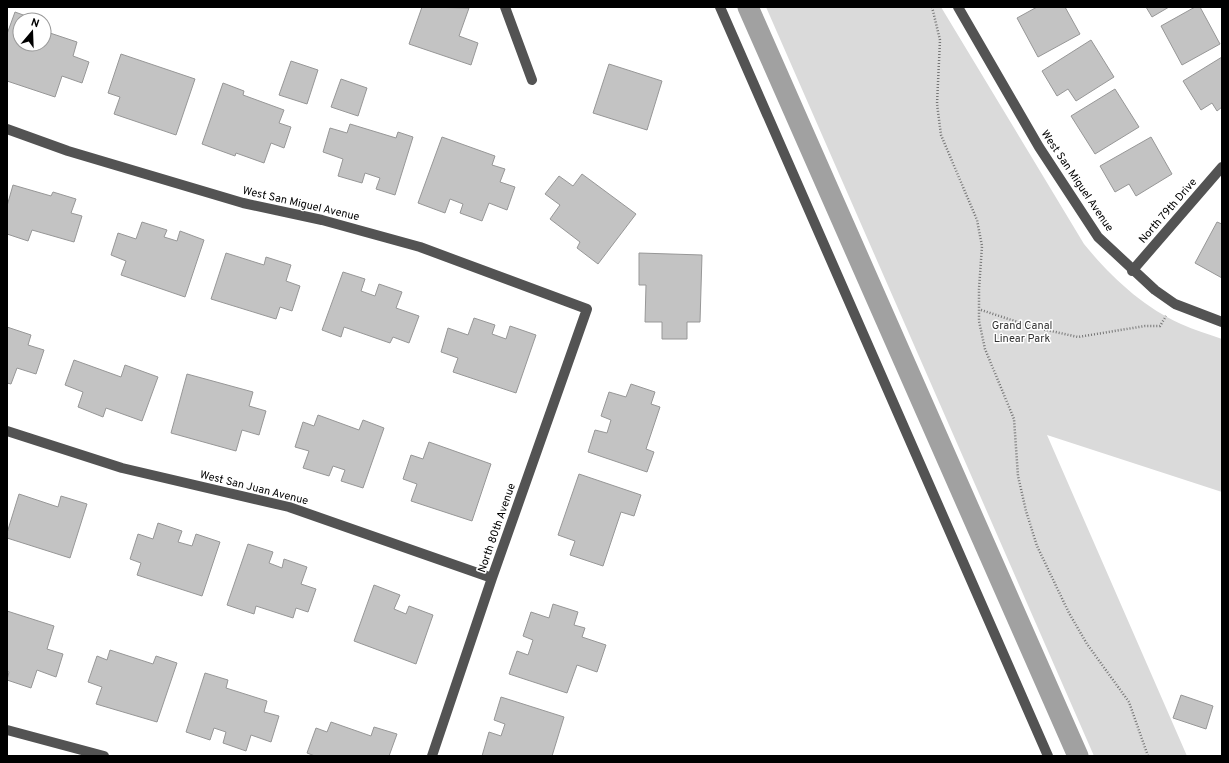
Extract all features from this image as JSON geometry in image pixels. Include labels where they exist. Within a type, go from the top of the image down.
[{"type":"street","points":[[505,7],[532,80]]},
{"type":"street","points":[[720,7],[1048,756]]},
{"type":"street","name":"West San Miguel Avenue","points":[[958,7],[1039,147],[1094,231],[1132,270],[1155,290],[1175,304],[1222,322]]},
{"type":"street","name":"West San Miguel Avenue","points":[[7,129],[68,151],[243,204],[322,220],[420,247],[587,310]]},
{"type":"street","name":"North 79th Drive","points":[[1132,270],[1222,167]]},
{"type":"street","name":"North 80th Avenue","points":[[432,756],[492,578],[587,310]]},
{"type":"street","name":"West San Juan Avenue","points":[[7,431],[122,468],[289,507],[492,578]]},
{"type":"street","points":[[7,730],[104,756]]},
{"type":"path","points":[[932,7],[940,40],[937,104],[941,135],[977,220],[982,246],[979,289],[979,321],[985,350],[1014,419],[1018,476],[1026,511],[1038,546],[1069,613],[1087,644],[1129,702],[1148,756]]},
{"type":"path","points":[[980,310],[1033,327],[1078,337],[1145,326],[1160,326],[1175,304]]},
{"type":"green space","name":"Grand Canal Linear Park","points":[[766,7],[941,7],[1084,244],[1094,256],[1128,290],[1154,309],[1181,324],[1222,339],[1222,492],[1047,435],[1187,756],[1094,756]]},
{"type":"building","points":[[422,7],[469,8],[459,36],[478,43],[471,65],[409,44]]},
{"type":"building","points":[[1037,7],[1065,7],[1080,34],[1038,57],[1017,18]]},
{"type":"building","points":[[1146,7],[1169,7],[1152,17]]},
{"type":"building","points":[[1195,7],[1200,7],[1220,44],[1182,65],[1161,26]]},
{"type":"building","points":[[12,20],[12,52],[52,52],[52,34],[77,42],[73,56],[89,62],[82,83],[62,76],[55,97],[7,81],[7,34]]},
{"type":"building","points":[[1091,40],[1114,77],[1076,101],[1068,89],[1057,96],[1042,71]]},
{"type":"building","points":[[121,54],[195,79],[176,135],[114,114],[120,97],[108,93]]},
{"type":"building","points":[[1222,57],[1222,107],[1217,111],[1212,103],[1201,110],[1183,81]]},
{"type":"building","points":[[291,61],[318,70],[307,104],[279,95]]},
{"type":"building","points":[[609,64],[662,81],[647,130],[593,113]]},
{"type":"building","points":[[341,79],[367,88],[358,116],[331,107]]},
{"type":"building","points":[[223,83],[244,91],[243,95],[284,110],[279,123],[291,127],[284,148],[271,143],[264,163],[236,153],[235,156],[202,144]]},
{"type":"building","points":[[1115,89],[1139,127],[1095,154],[1071,116]]},
{"type":"building","points":[[350,124],[396,138],[398,132],[413,137],[395,195],[376,189],[380,178],[365,173],[362,183],[338,176],[343,159],[323,152],[330,128],[347,133]]},
{"type":"building","points":[[442,137],[495,156],[492,165],[505,169],[500,182],[515,187],[507,210],[489,203],[482,221],[460,213],[463,204],[450,199],[445,213],[418,203]]},
{"type":"building","points":[[1151,137],[1172,174],[1136,196],[1129,184],[1115,192],[1100,166]]},
{"type":"building","points":[[582,174],[636,214],[598,264],[577,248],[580,242],[550,219],[560,205],[545,194],[559,176],[573,186]]},
{"type":"building","points":[[13,185],[51,196],[53,192],[76,199],[71,213],[82,216],[74,242],[32,230],[28,241],[7,234],[7,206]]},
{"type":"building","points":[[142,222],[167,230],[164,237],[177,241],[180,231],[204,240],[185,297],[121,275],[126,261],[111,255],[118,233],[136,239]]},
{"type":"building","points":[[1217,222],[1222,224],[1222,278],[1195,263]]},
{"type":"building","points":[[226,253],[264,265],[266,257],[291,265],[286,281],[300,286],[292,311],[280,307],[276,319],[211,299]]},
{"type":"building","points":[[639,253],[702,255],[700,322],[687,322],[687,339],[662,339],[662,322],[645,322],[646,285],[639,285]]},
{"type":"building","points":[[343,272],[365,279],[361,291],[375,296],[379,284],[402,292],[396,308],[419,316],[409,343],[393,337],[390,343],[344,327],[341,337],[322,330]]},
{"type":"building","points":[[474,318],[495,325],[492,334],[506,339],[510,326],[536,335],[516,393],[453,372],[458,358],[441,352],[448,328],[468,335]]},
{"type":"building","points":[[7,327],[31,335],[28,345],[44,350],[36,374],[17,368],[11,384],[7,383]]},
{"type":"building","points":[[74,360],[121,377],[125,365],[158,377],[142,421],[106,408],[103,417],[78,407],[83,392],[65,385]]},
{"type":"building","points":[[187,374],[253,392],[249,406],[266,411],[259,435],[242,430],[236,451],[171,433]]},
{"type":"building","points":[[631,384],[655,392],[651,404],[660,407],[646,449],[654,452],[647,472],[588,452],[595,430],[607,433],[611,420],[601,416],[609,392],[626,397]]},
{"type":"building","points":[[318,415],[359,430],[363,420],[384,428],[363,488],[341,481],[345,470],[333,466],[329,476],[303,468],[309,451],[295,447],[303,422],[314,426]]},
{"type":"building","points":[[429,442],[491,464],[472,521],[411,501],[417,484],[403,479],[411,455],[423,459]]},
{"type":"building","points":[[579,474],[641,495],[634,516],[621,512],[603,566],[570,555],[575,541],[558,535]]},
{"type":"building","points":[[19,494],[58,507],[61,496],[87,504],[70,558],[7,538],[7,533]]},
{"type":"building","points":[[158,523],[182,531],[178,542],[192,546],[196,534],[220,542],[202,596],[137,575],[141,563],[130,559],[138,534],[153,539]]},
{"type":"building","points":[[248,544],[273,552],[269,563],[282,568],[284,559],[307,567],[301,584],[316,589],[308,612],[296,608],[293,618],[256,606],[254,614],[227,605]]},
{"type":"building","points":[[374,585],[400,595],[394,609],[406,614],[409,606],[433,615],[416,664],[354,641]]},
{"type":"building","points":[[553,604],[578,612],[574,625],[585,628],[582,637],[606,645],[597,672],[577,665],[567,693],[509,674],[517,651],[528,655],[533,640],[523,636],[531,612],[549,618]]},
{"type":"building","points":[[7,611],[54,626],[47,649],[63,654],[56,677],[37,670],[31,688],[7,680],[9,672],[7,671]]},
{"type":"building","points":[[110,650],[153,664],[156,656],[177,663],[157,722],[96,704],[102,687],[88,682],[97,656],[107,660]]},
{"type":"building","points":[[205,673],[228,680],[226,688],[267,701],[264,712],[279,716],[271,742],[251,735],[246,751],[223,743],[226,732],[214,728],[210,740],[186,732]]},
{"type":"building","points":[[1181,695],[1213,706],[1206,729],[1173,718]]},
{"type":"building","points":[[501,697],[564,717],[552,756],[482,756],[489,732],[501,736],[505,724],[494,720]]},
{"type":"building","points":[[331,722],[371,736],[374,727],[397,734],[389,756],[315,756],[307,753],[316,728],[327,732]]},
{"type":"waterway","points":[[748,7],[1078,756]]}]
